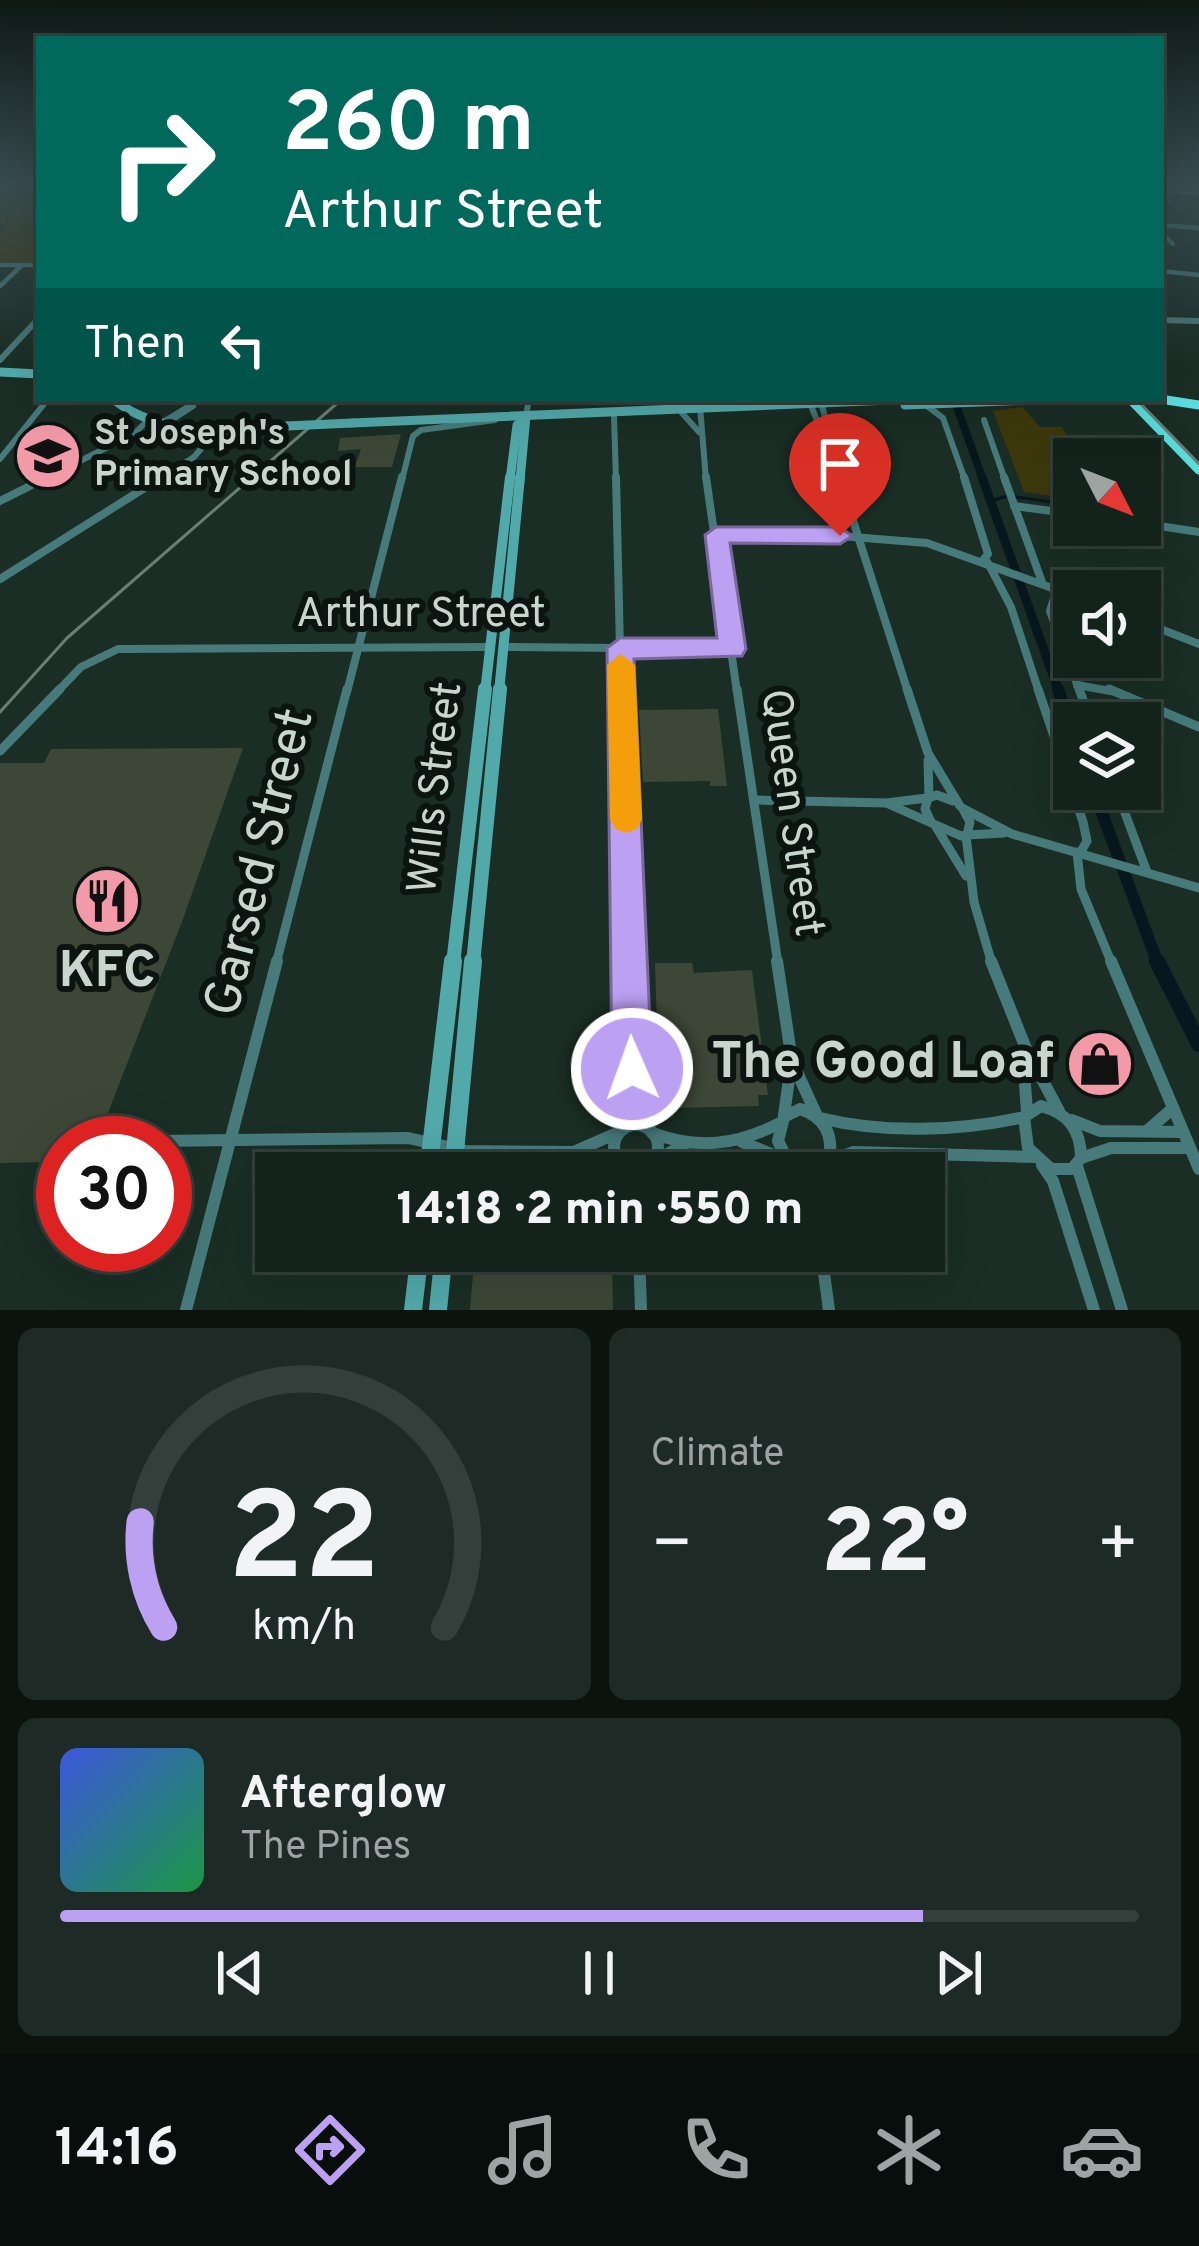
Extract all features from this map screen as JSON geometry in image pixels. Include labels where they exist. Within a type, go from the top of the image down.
[{"type":"highway","points":[[1164,397],[1199,403]]},
{"type":"highway","points":[[1133,402],[1199,470]]},
{"type":"highway","points":[[1145,402],[1199,458]]},
{"type":"main road","points":[[0,370],[36,372]]},
{"type":"main road","points":[[118,402],[148,420],[219,428],[616,408],[968,402]]},
{"type":"main road","points":[[120,402],[165,422]]},
{"type":"main road","name":"Wills Street","points":[[456,1152],[517,425],[526,416]]},
{"type":"main road","name":"Wills Street","points":[[430,1152],[498,647]]},
{"type":"main road","points":[[413,1310],[418,1272]]},
{"type":"main road","points":[[438,1310],[442,1272]]},
{"type":"street","points":[[0,265],[36,265]]},
{"type":"street","points":[[0,286],[22,265]]},
{"type":"street","points":[[1164,271],[1199,275]]},
{"type":"street","points":[[1164,320],[1199,321]]},
{"type":"street","points":[[0,359],[36,321]]},
{"type":"street","points":[[0,459],[46,402]]},
{"type":"street","points":[[165,422],[198,402]]},
{"type":"street","name":"Wills Street","points":[[526,416],[528,402]]},
{"type":"street","points":[[918,402],[943,418],[986,542],[985,561]]},
{"type":"street","points":[[816,403],[928,753],[969,819],[967,877]]},
{"type":"street","points":[[696,407],[699,432]]},
{"type":"street","name":"Queen Street","points":[[696,407],[792,1061],[783,1119]]},
{"type":"street","points":[[616,408],[632,1080],[619,1131],[622,1152]]},
{"type":"street","name":"Garsed Street","points":[[186,1310],[413,435],[500,417]]},
{"type":"street","points":[[0,501],[134,434],[148,420]]},
{"type":"street","points":[[984,420],[1042,583]]},
{"type":"street","points":[[0,579],[194,457],[219,428]]},
{"type":"street","points":[[1012,499],[1053,509]]},
{"type":"street","points":[[1161,527],[1199,532]]},
{"type":"street","points":[[716,535],[927,543],[1053,587]]},
{"type":"street","points":[[985,561],[1011,607],[1083,822],[1087,841],[1078,853],[1082,889],[1199,1169]]},
{"type":"street","points":[[1161,629],[1199,644]]},
{"type":"street","name":"Arthur Street","points":[[0,751],[81,667],[110,651],[732,649]]},
{"type":"street","points":[[1074,678],[1083,702]]},
{"type":"street","points":[[1077,685],[1109,689],[1199,727]]},
{"type":"street","points":[[928,753],[925,808],[967,877],[1023,1050],[1080,1139],[1079,1161],[1122,1310]]},
{"type":"street","points":[[755,800],[886,803],[944,796],[1012,834],[1199,888]]},
{"type":"street","points":[[886,803],[949,834],[1012,834]]},
{"type":"street","points":[[1123,810],[1142,871]]},
{"type":"street","points":[[1023,1050],[1023,1136],[1053,1180],[1094,1310]]},
{"type":"street","name":"Queen Street","points":[[792,1061],[819,1117]]},
{"type":"street","points":[[632,1080],[651,1132],[652,1152]]},
{"type":"street","points":[[1146,1131],[1171,1113],[1172,1104]]},
{"type":"street","points":[[192,1141],[431,1140],[456,1149],[575,1152],[639,1125],[685,1145],[742,1142],[800,1109],[849,1126],[998,1124],[1041,1106],[1093,1130],[1183,1132]]},
{"type":"street","points":[[819,1117],[830,1134],[828,1152]]},
{"type":"street","points":[[783,1119],[778,1142],[783,1152]]},
{"type":"street","points":[[742,1142],[762,1152]]},
{"type":"street","points":[[672,1152],[685,1145]]},
{"type":"street","points":[[945,1153],[1006,1153],[1038,1160],[1062,1172],[1111,1148],[1190,1148]]},
{"type":"street","points":[[639,1272],[640,1310]]},
{"type":"street","points":[[823,1272],[829,1310]]},
{"type":"shaded area","points":[[0,244],[36,244],[36,263],[0,262]]},
{"type":"shaded area","points":[[1022,407],[1040,427],[1062,427],[1068,438],[1053,438],[1053,496],[1024,492],[993,411]]},
{"type":"building","points":[[401,434],[392,467],[355,467],[361,449],[338,451],[340,438]]},
{"type":"building","points":[[718,709],[727,786],[710,786],[710,781],[643,782],[639,710]]},
{"type":"building","points":[[243,748],[107,1116],[36,1116],[36,1162],[0,1163],[0,763],[44,763],[51,749]]},
{"type":"building","points":[[655,963],[692,963],[694,973],[752,970],[768,1095],[758,1095],[759,1106],[671,1108],[670,1095],[659,1095]]},
{"type":"building","name":"The Good Loaf","points":[[1090,1037],[1108,1043],[1121,1061],[1121,1078],[1114,1085],[1096,1082],[1080,1067],[1077,1044]]},
{"type":"building","points":[[473,1272],[612,1272],[613,1310],[470,1310]]},
{"type":"waterway","points":[[955,402],[983,480]]},
{"type":"waterway","points":[[982,477],[1059,692]]},
{"type":"waterway","points":[[991,501],[1007,496]]},
{"type":"waterway","points":[[1016,497],[1053,502]]},
{"type":"waterway","points":[[1058,689],[1063,702]]},
{"type":"waterway","points":[[1101,810],[1158,964]]},
{"type":"waterway","points":[[1157,961],[1199,1044]]},
{"type":"tram line","points":[[1139,402],[1199,464]]},
{"type":"railway","points":[[0,712],[67,638],[339,402]]},
{"type":"slow traffic","points":[[621,665],[626,819]]},
{"type":"place","name":"St Joseph's Primary School","points":[[48,456]]},
{"type":"place","name":"KFC","points":[[107,901]]},
{"type":"place","name":"The Good Loaf","points":[[1100,1064]]},
{"type":"route","points":[[632,1069],[620,648],[732,649],[716,535],[840,536]]}]
